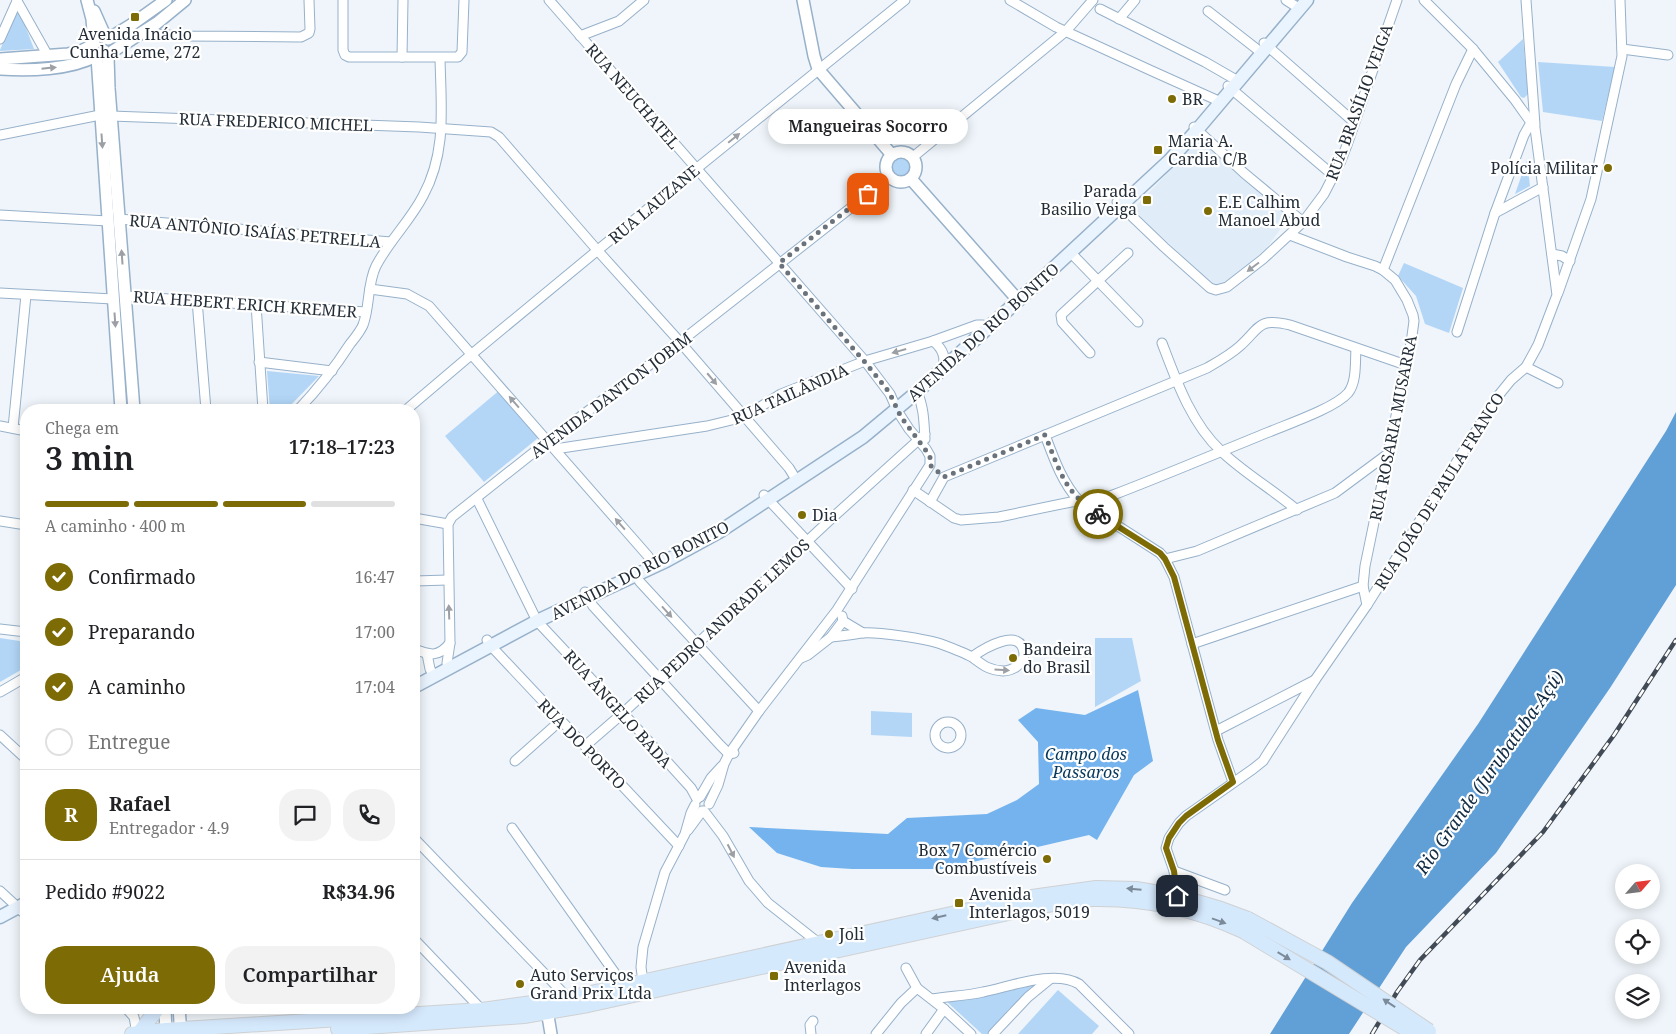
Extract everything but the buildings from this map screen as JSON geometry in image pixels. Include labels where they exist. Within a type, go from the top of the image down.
[{"type":"main road","name":"AVENIDA DO RIO BONITO","points":[[895,406],[917,392],[983,324],[1071,253],[1146,175],[1195,128],[1298,3]]},
{"type":"main road","name":"AVENIDA DO RIO BONITO","points":[[420,679],[535,618],[719,532],[766,497],[863,437],[1119,204]]},
{"type":"main road","name":"AVENIDA DO RIO BONITO","points":[[420,683],[432,674]]},
{"type":"main road","points":[[136,1033],[181,1032],[482,1010],[588,1005],[1016,900],[1096,888],[1136,889],[1177,896],[1221,909],[1414,1034]]},
{"type":"main road","points":[[260,1034],[405,1030],[524,1016],[568,998],[643,982],[1035,907],[1091,899],[1114,899],[1178,908],[1216,920],[1246,925],[1327,962],[1432,1032]]},
{"type":"main road","points":[[0,911],[20,907]]},
{"type":"main road","points":[[0,917],[20,907]]},
{"type":"main road","points":[[136,1033],[153,1014]]},
{"type":"street","points":[[0,59],[78,52],[100,52],[112,45],[107,39],[88,0]]},
{"type":"street","points":[[88,0],[100,52],[106,115],[119,297],[122,404]]},
{"type":"street","points":[[107,39],[157,23],[185,0]]},
{"type":"street","points":[[100,23],[117,28],[183,36],[301,37],[309,33],[310,29],[310,0]]},
{"type":"street","points":[[343,0],[343,50],[345,55],[349,57],[440,58],[458,57],[461,55],[463,50],[464,0]]},
{"type":"street","points":[[402,57],[403,0]]},
{"type":"street","name":"RUA NEUCHATEL","points":[[548,0],[864,361],[890,394],[895,406],[921,437]]},
{"type":"street","points":[[580,36],[619,21],[644,0]]},
{"type":"street","points":[[803,0],[818,69],[892,155]]},
{"type":"street","name":"RUA LAUZANE","points":[[413,404],[696,169],[905,0]]},
{"type":"street","points":[[1010,0],[1066,32],[1219,100]]},
{"type":"street","points":[[913,157],[1066,32],[1093,0]]},
{"type":"street","points":[[1119,19],[1135,0]]},
{"type":"street","name":"RUA BRASÍLIO VEIGA","points":[[1119,204],[1210,288],[1216,290],[1226,287],[1263,259],[1303,222],[1324,194],[1347,145],[1397,0]]},
{"type":"street","name":"RUA JOÃO DE PAULA FRANCO","points":[[1177,896],[1174,871],[1166,848],[1169,838],[1186,816],[1263,761],[1315,680],[1367,605],[1498,396],[1511,380],[1526,367],[1538,345],[1557,295],[1534,122],[1473,48],[1424,0]]},
{"type":"street","points":[[1457,332],[1495,213],[1524,135],[1534,122],[1526,0]]},
{"type":"street","points":[[1557,295],[1591,199],[1614,93],[1622,50],[1620,0]]},
{"type":"street","points":[[0,38],[18,1],[48,56]]},
{"type":"street","points":[[0,69],[29,69],[86,61],[136,29],[161,1]]},
{"type":"street","points":[[1100,9],[1205,62],[1233,84],[1334,176]]},
{"type":"street","points":[[1208,11],[1264,46],[1354,122]]},
{"type":"street","points":[[1383,270],[1456,84],[1473,48]]},
{"type":"street","points":[[1622,50],[1668,55]]},
{"type":"street","points":[[304,404],[332,371],[363,326],[376,266],[409,219],[431,178],[440,147],[440,58]]},
{"type":"street","points":[[1522,109],[1534,101]]},
{"type":"street","name":"RUA FREDERICO MICHEL","points":[[0,135],[106,115],[480,130],[491,132],[499,137],[680,342],[795,478]]},
{"type":"street","points":[[1195,128],[1303,222]]},
{"type":"street","points":[[900,152],[910,154],[913,157],[917,166],[912,179],[902,183],[890,177],[886,163],[892,155],[900,152]]},
{"type":"street","name":"AVENIDA DANTON JOBIM","points":[[448,524],[452,517],[552,445],[779,263],[890,177]]},
{"type":"street","points":[[912,179],[1016,298]]},
{"type":"street","points":[[1495,213],[1543,187]]},
{"type":"street","name":"RUA ANTÔNIO ISAÍAS PETRELLA","points":[[0,215],[113,220],[392,242]]},
{"type":"street","name":"RUA ROSARIA MUSARRA","points":[[1290,234],[1346,258],[1383,270],[1402,290],[1413,315],[1414,321],[1406,365],[1365,566],[1364,586],[1367,605]]},
{"type":"street","points":[[1071,253],[1138,322]]},
{"type":"street","points":[[1090,353],[1062,322],[1061,314],[1128,253]]},
{"type":"street","points":[[1552,254],[1562,256],[1570,261]]},
{"type":"street","points":[[370,289],[407,294],[429,306],[552,445],[653,564]]},
{"type":"street","name":"RUA HEBERT ERICH KREMER","points":[[0,293],[197,300],[366,312]]},
{"type":"street","points":[[13,428],[26,295]]},
{"type":"street","points":[[119,297],[133,404]]},
{"type":"street","points":[[197,300],[206,404]]},
{"type":"street","points":[[256,304],[262,404]]},
{"type":"street","points":[[930,502],[944,477],[1207,368],[1227,357],[1242,345],[1260,326],[1268,322],[1276,321],[1290,325],[1406,365]]},
{"type":"street","name":"RUA TAILÂNDIA","points":[[552,445],[707,426],[744,417],[780,394],[864,361],[983,324]]},
{"type":"street","points":[[933,341],[942,350],[943,364]]},
{"type":"street","points":[[1162,343],[1177,380],[1202,428],[1211,441],[1221,452],[1250,476],[1280,495],[1297,510]]},
{"type":"street","points":[[913,490],[954,518],[962,520],[1007,516],[1113,496],[1317,412],[1348,393],[1354,378],[1356,348]]},
{"type":"street","points":[[259,362],[332,371]]},
{"type":"street","points":[[1526,367],[1558,383]]},
{"type":"street","points":[[643,982],[641,967],[642,947],[665,872],[701,805],[711,778],[734,753],[754,723],[759,711],[852,589],[930,465],[930,456],[921,437],[920,400],[917,392]]},
{"type":"street","points":[[0,426],[20,430]]},
{"type":"street","points":[[1045,435],[1062,476],[1080,501],[1160,553],[1165,559],[1174,577],[1216,731],[1233,782]]},
{"type":"street","name":"RUA PEDRO ANDRADE LEMOS","points":[[585,746],[921,437]]},
{"type":"street","points":[[1165,559],[1197,551],[1335,493],[1389,452]]},
{"type":"street","points":[[930,465],[944,477]]},
{"type":"street","points":[[766,497],[852,589]]},
{"type":"street","name":"RUA ÂNGELO BADA","points":[[477,499],[535,618],[691,788],[723,836],[749,881],[768,903],[825,948]]},
{"type":"street","points":[[420,519],[448,524],[450,643],[447,666]]},
{"type":"street","points":[[0,521],[20,524]]},
{"type":"street","points":[[634,573],[759,711]]},
{"type":"street","points":[[420,581],[448,580]]},
{"type":"street","points":[[1192,644],[1364,586]]},
{"type":"street","points":[[586,595],[593,606],[660,679],[734,753]]},
{"type":"street","points":[[837,610],[842,616],[843,621]]},
{"type":"street","points":[[830,619],[843,621],[863,633]]},
{"type":"street","points":[[798,659],[808,655],[831,637],[843,621]]},
{"type":"street","points":[[0,629],[20,631]]},
{"type":"street","points":[[831,637],[863,633],[929,640],[972,657],[985,667],[1004,671],[1012,670],[1020,664],[1024,652],[1020,643],[1015,640],[1004,640],[972,657]]},
{"type":"street","points":[[420,651],[436,654],[443,651],[450,643]]},
{"type":"street","name":"RUA DO PORTO","points":[[489,643],[679,846]]},
{"type":"street","points":[[427,654],[432,674]]},
{"type":"street","points":[[0,692],[20,680]]},
{"type":"street","points":[[1216,731],[1315,680]]},
{"type":"street","points":[[515,761],[560,721]]},
{"type":"street","points":[[0,735],[20,753]]},
{"type":"street","points":[[512,828],[624,986]]},
{"type":"street","points":[[420,844],[568,998]]},
{"type":"street","points":[[1174,871],[1225,890]]},
{"type":"street","points":[[0,891],[20,906]]},
{"type":"street","points":[[420,945],[482,1010]]},
{"type":"street","points":[[906,968],[917,988],[944,1009],[970,1034]]},
{"type":"street","points":[[993,1034],[1028,996],[1050,979]]},
{"type":"street","points":[[932,1000],[1038,980],[1072,980],[1079,984],[1129,1034]]},
{"type":"street","points":[[876,1034],[901,1003],[917,988]]},
{"type":"street","points":[[547,1007],[551,1034]]},
{"type":"street","points":[[926,1034],[944,1009]]},
{"type":"street","points":[[131,1014],[134,1017],[136,1033]]},
{"type":"street","points":[[164,1014],[166,1032]]},
{"type":"street","points":[[180,1014],[181,1032]]},
{"type":"street","points":[[811,1034],[812,1021]]},
{"type":"shaded area","points":[[18,7],[34,49],[0,51],[0,50]]},
{"type":"shaded area","points":[[1523,39],[1528,94],[1524,98],[1521,97],[1498,62]]},
{"type":"shaded area","points":[[1538,62],[1615,67],[1602,121],[1543,112]]},
{"type":"shaded area","name":"E.E Calhim Manoel Abud","points":[[1198,141],[1202,141],[1286,215],[1287,220],[1266,249],[1222,285],[1214,285],[1136,213],[1135,209]]},
{"type":"shaded area","points":[[902,156],[910,159],[913,167],[910,175],[902,178],[894,175],[891,167],[894,159]]},
{"type":"shaded area","points":[[1527,160],[1530,186],[1515,194]]},
{"type":"shaded area","points":[[1404,263],[1463,288],[1449,333],[1425,324],[1416,296],[1398,276]]},
{"type":"shaded area","points":[[267,371],[319,376],[292,404],[270,404]]},
{"type":"shaded area","points":[[501,389],[538,432],[538,438],[484,482],[445,436]]},
{"type":"shaded area","points":[[0,638],[20,641],[20,670],[0,682]]},
{"type":"shaded area","points":[[1095,638],[1132,638],[1141,681],[1095,707]]},
{"type":"shaded area","points":[[871,711],[912,713],[912,737],[871,735]]},
{"type":"shaded area","points":[[1037,985],[1009,1009],[989,1034],[982,1034],[946,1001],[984,996]]},
{"type":"shaded area","points":[[1058,990],[1099,1026],[1092,1034],[1018,1034]]},
{"type":"green space","name":"Campo dos Passaros","points":[[1138,690],[1153,761],[1134,775],[1097,840],[1089,835],[943,869],[852,869],[821,867],[777,853],[749,827],[888,834],[907,818],[987,814],[1017,800],[1039,784],[1038,742],[1018,720],[1036,708],[1085,715]]},
{"type":"water","name":"Rio Grande (Jurubatuba-Açú)","points":[[1676,412],[1676,585],[1610,688],[1496,853],[1406,947],[1349,1034],[1270,1034],[1352,903],[1478,724],[1666,431]]},
{"type":"railway","points":[[1372,1034],[1397,992],[1420,960],[1543,832],[1614,735],[1676,640]]},
{"type":"way so far","points":[[868,194],[779,263],[886,388],[901,417],[926,449],[930,456],[930,465],[944,477],[1045,435],[1062,476],[1071,491],[1080,501],[1098,514]]},
{"type":"place","name":"Avenida Inácio Cunha Leme, 272","points":[[135,17]]},
{"type":"place","name":"BR","points":[[1172,99]]},
{"type":"place","name":"Maria A. Cardia C/B","points":[[1158,150]]},
{"type":"place","name":"Polícia Militar","points":[[1608,168]]},
{"type":"place","name":"Mangueiras Socorro","points":[[868,194]]},
{"type":"place","name":"Parada Basilio Veiga","points":[[1147,200]]},
{"type":"place","name":"E.E Calhim Manoel Abud","points":[[1208,211]]},
{"type":"place","name":"Dia","points":[[802,515]]},
{"type":"place","name":"Bandeira do Brasil","points":[[1013,658]]},
{"type":"place","name":"Box 7 Comércio Combustíveis","points":[[1047,859]]},
{"type":"place","name":"Avenida Interlagos, 5019","points":[[959,903]]},
{"type":"place","name":"Joli","points":[[829,934]]},
{"type":"place","name":"Avenida Interlagos","points":[[774,976]]},
{"type":"place","name":"Auto Serviços Grand Prix Ltda","points":[[520,984]]},
{"type":"route","points":[[1098,514],[1160,553],[1165,559],[1174,577],[1218,740],[1233,782],[1186,816],[1169,838],[1166,848],[1174,871],[1177,896]]}]
